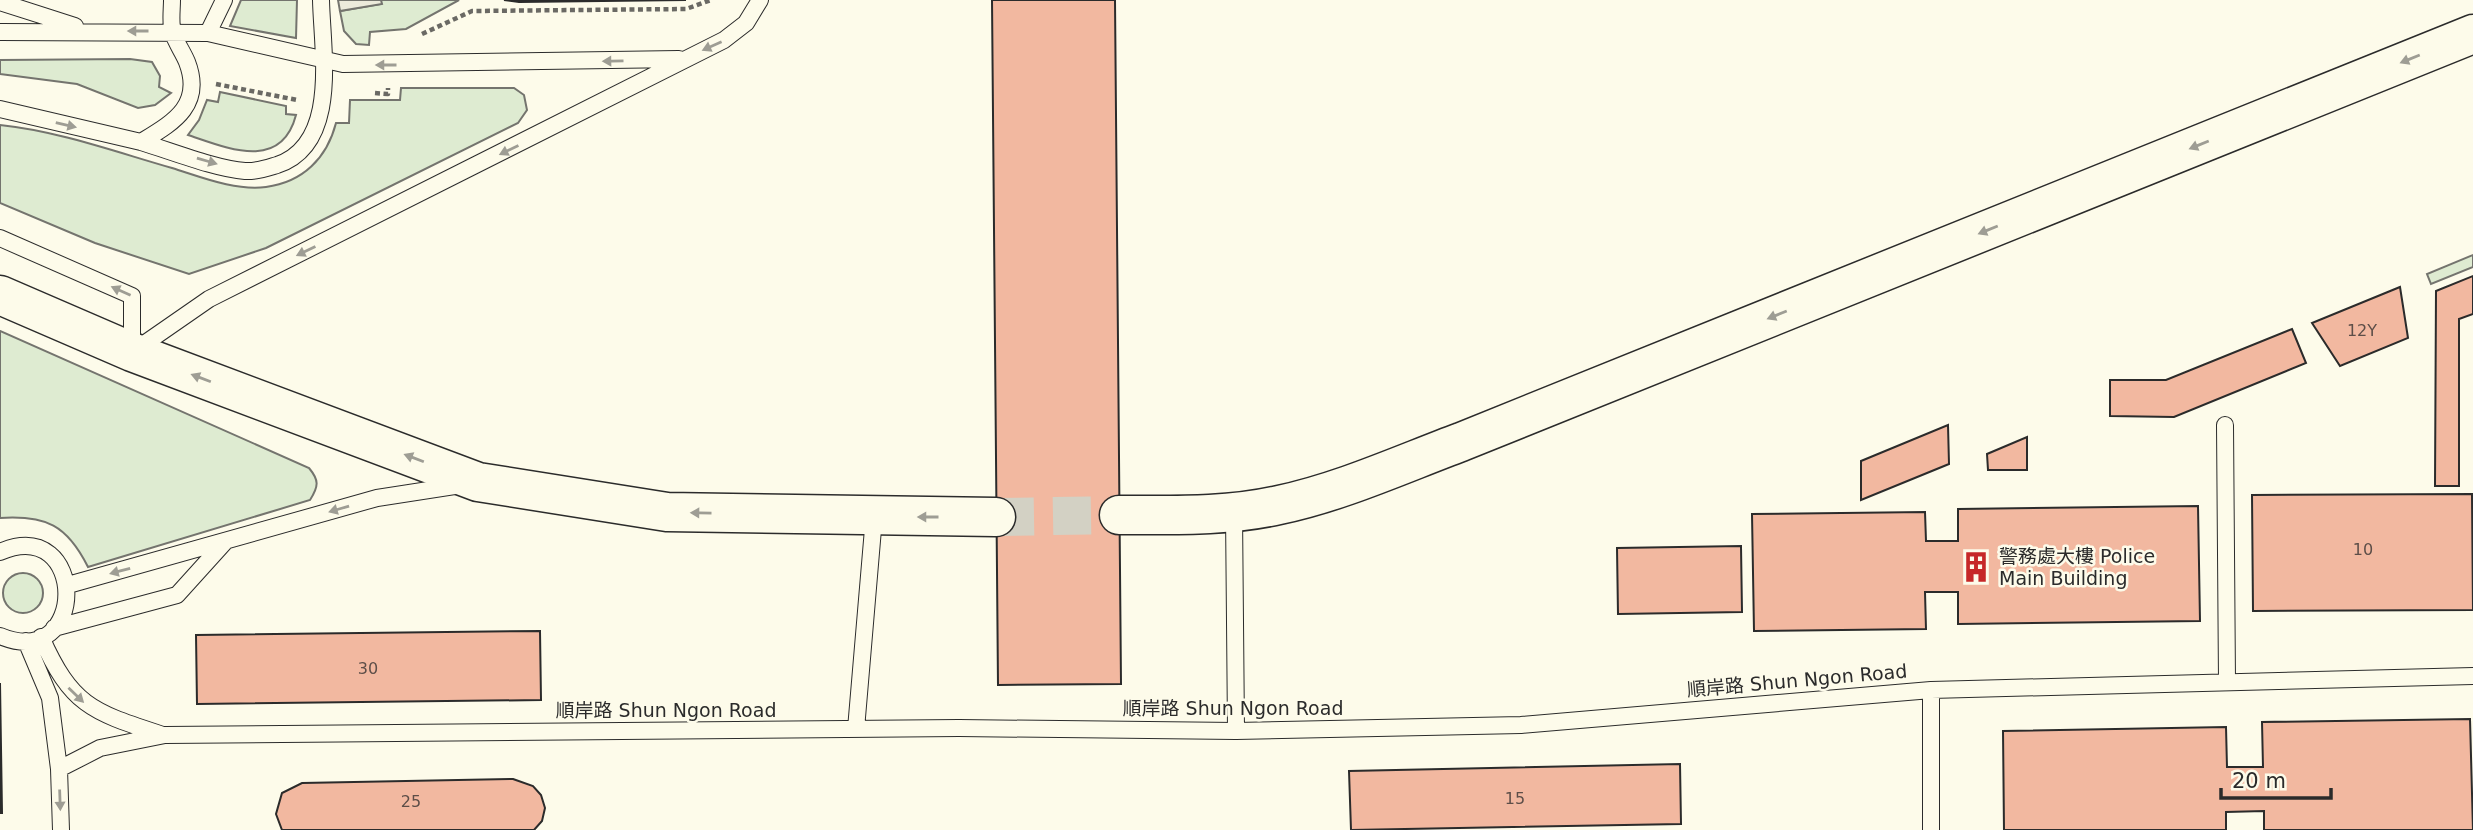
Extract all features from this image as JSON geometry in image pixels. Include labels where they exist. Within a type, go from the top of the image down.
[{"type":"highway","points":[[1119,515],[1234,513],[1280,505],[1321,493],[1461,442],[2473,34]]},
{"type":"highway","points":[[0,295],[132,352],[478,482],[667,512],[996,517]]},
{"type":"lane","points":[[141,142],[177,120],[188,103],[191,82],[188,65],[172,31],[172,0]]},
{"type":"lane","points":[[208,33],[224,0]]},
{"type":"lane","points":[[0,109],[141,142],[245,172],[283,163],[307,146],[318,125],[322,61],[321,0]]},
{"type":"lane","points":[[132,352],[209,299],[564,123],[682,59],[724,40],[746,23],[760,0]]},
{"type":"lane","points":[[0,2],[90,31]]},
{"type":"lane","points":[[0,32],[208,33],[322,61],[428,65],[682,59]]},
{"type":"lane","points":[[0,238],[132,296],[132,352]]},
{"type":"lane","points":[[2225,425],[2227,681]]},
{"type":"lane","points":[[68,585],[377,498],[478,482]]},
{"type":"lane","points":[[1234,513],[1236,731]]},
{"type":"lane","points":[[856,730],[874,517]]},
{"type":"lane","points":[[0,636],[40,635],[177,595],[224,543]]},
{"type":"lane","points":[[3,549],[25,546],[53,558],[68,585],[63,616],[40,635]]},
{"type":"lane","points":[[40,635],[65,685],[83,703],[106,716],[164,735]]},
{"type":"lane","points":[[40,635],[59,769],[61,830]]},
{"type":"lane","name":"順岸路 Shun Ngon Road","points":[[59,769],[100,748],[164,735],[856,730],[1236,731],[1521,725],[1931,690],[2473,676]]},
{"type":"lane","points":[[1931,690],[1931,830]]},
{"type":"green space","points":[[241,0],[297,0],[296,38],[230,26]]},
{"type":"green space","points":[[381,0],[459,0],[406,29],[370,32],[369,45],[356,44],[344,31],[340,11],[381,4]]},
{"type":"green space","points":[[130,59],[152,62],[160,76],[159,87],[171,93],[155,105],[138,108],[77,84],[0,74],[0,60]]},
{"type":"green space","points":[[401,88],[514,88],[524,95],[527,110],[518,123],[266,248],[189,274],[95,243],[0,203],[0,125],[65,137],[218,182],[242,187],[266,187],[291,180],[312,166],[326,147],[336,123],[349,123],[350,100],[400,100]]},
{"type":"green space","points":[[220,92],[286,106],[286,114],[296,115],[289,133],[278,144],[266,150],[251,151],[188,135],[199,120],[207,100],[218,102]]},
{"type":"green space","points":[[2473,255],[2473,267],[2431,284],[2427,274]]},
{"type":"green space","points":[[0,331],[309,468],[317,483],[313,495],[310,500],[88,567],[72,541],[53,526],[30,518],[0,518]]},
{"type":"green space","points":[[23,573],[31,574],[37,579],[42,585],[42,601],[37,607],[31,612],[23,613],[15,612],[9,607],[4,601],[3,593],[4,585],[9,579],[15,574]]},
{"type":"shaded area","points":[[338,0],[381,0],[382,4],[340,11]]},
{"type":"building","points":[[504,0],[686,0],[519,2]]},
{"type":"building","points":[[992,0],[1115,0],[1121,684],[998,685]]},
{"type":"building","points":[[2473,276],[2473,314],[2459,319],[2459,486],[2435,486],[2436,291]]},
{"type":"building","points":[[2400,287],[2408,338],[2340,366],[2312,323]]},
{"type":"building","points":[[2292,329],[2306,363],[2174,417],[2110,416],[2110,380],[2166,380]]},
{"type":"building","points":[[1948,425],[1949,464],[1861,500],[1861,461]]},
{"type":"building","points":[[2027,437],[2027,470],[1988,470],[1987,454]]},
{"type":"building","points":[[2472,494],[2473,610],[2253,611],[2252,495]]},
{"type":"building","name":"警務處大樓 Police Main Building","points":[[2198,506],[2200,621],[1958,624],[1958,592],[1925,592],[1926,629],[1754,631],[1752,514],[1925,512],[1926,541],[1958,541],[1958,509]]},
{"type":"building","points":[[1741,546],[1742,612],[1618,614],[1617,548]]},
{"type":"building","points":[[540,631],[541,700],[197,704],[196,635]]},
{"type":"building","points":[[0,683],[2,813],[0,813]]},
{"type":"building","points":[[2470,719],[2473,830],[2264,830],[2264,811],[2226,812],[2226,830],[2004,830],[2003,731],[2226,727],[2227,767],[2263,767],[2262,722]]},
{"type":"building","points":[[1680,764],[1681,824],[1351,830],[1349,771]]},
{"type":"building","points":[[513,779],[533,786],[541,795],[545,808],[542,821],[534,830],[282,830],[276,814],[282,793],[302,783]]},
{"type":"tunnel","points":[[996,517],[1119,515]]},
{"type":"place","name":"警務處大樓 Police Main Building","points":[[1976,567]]}]
